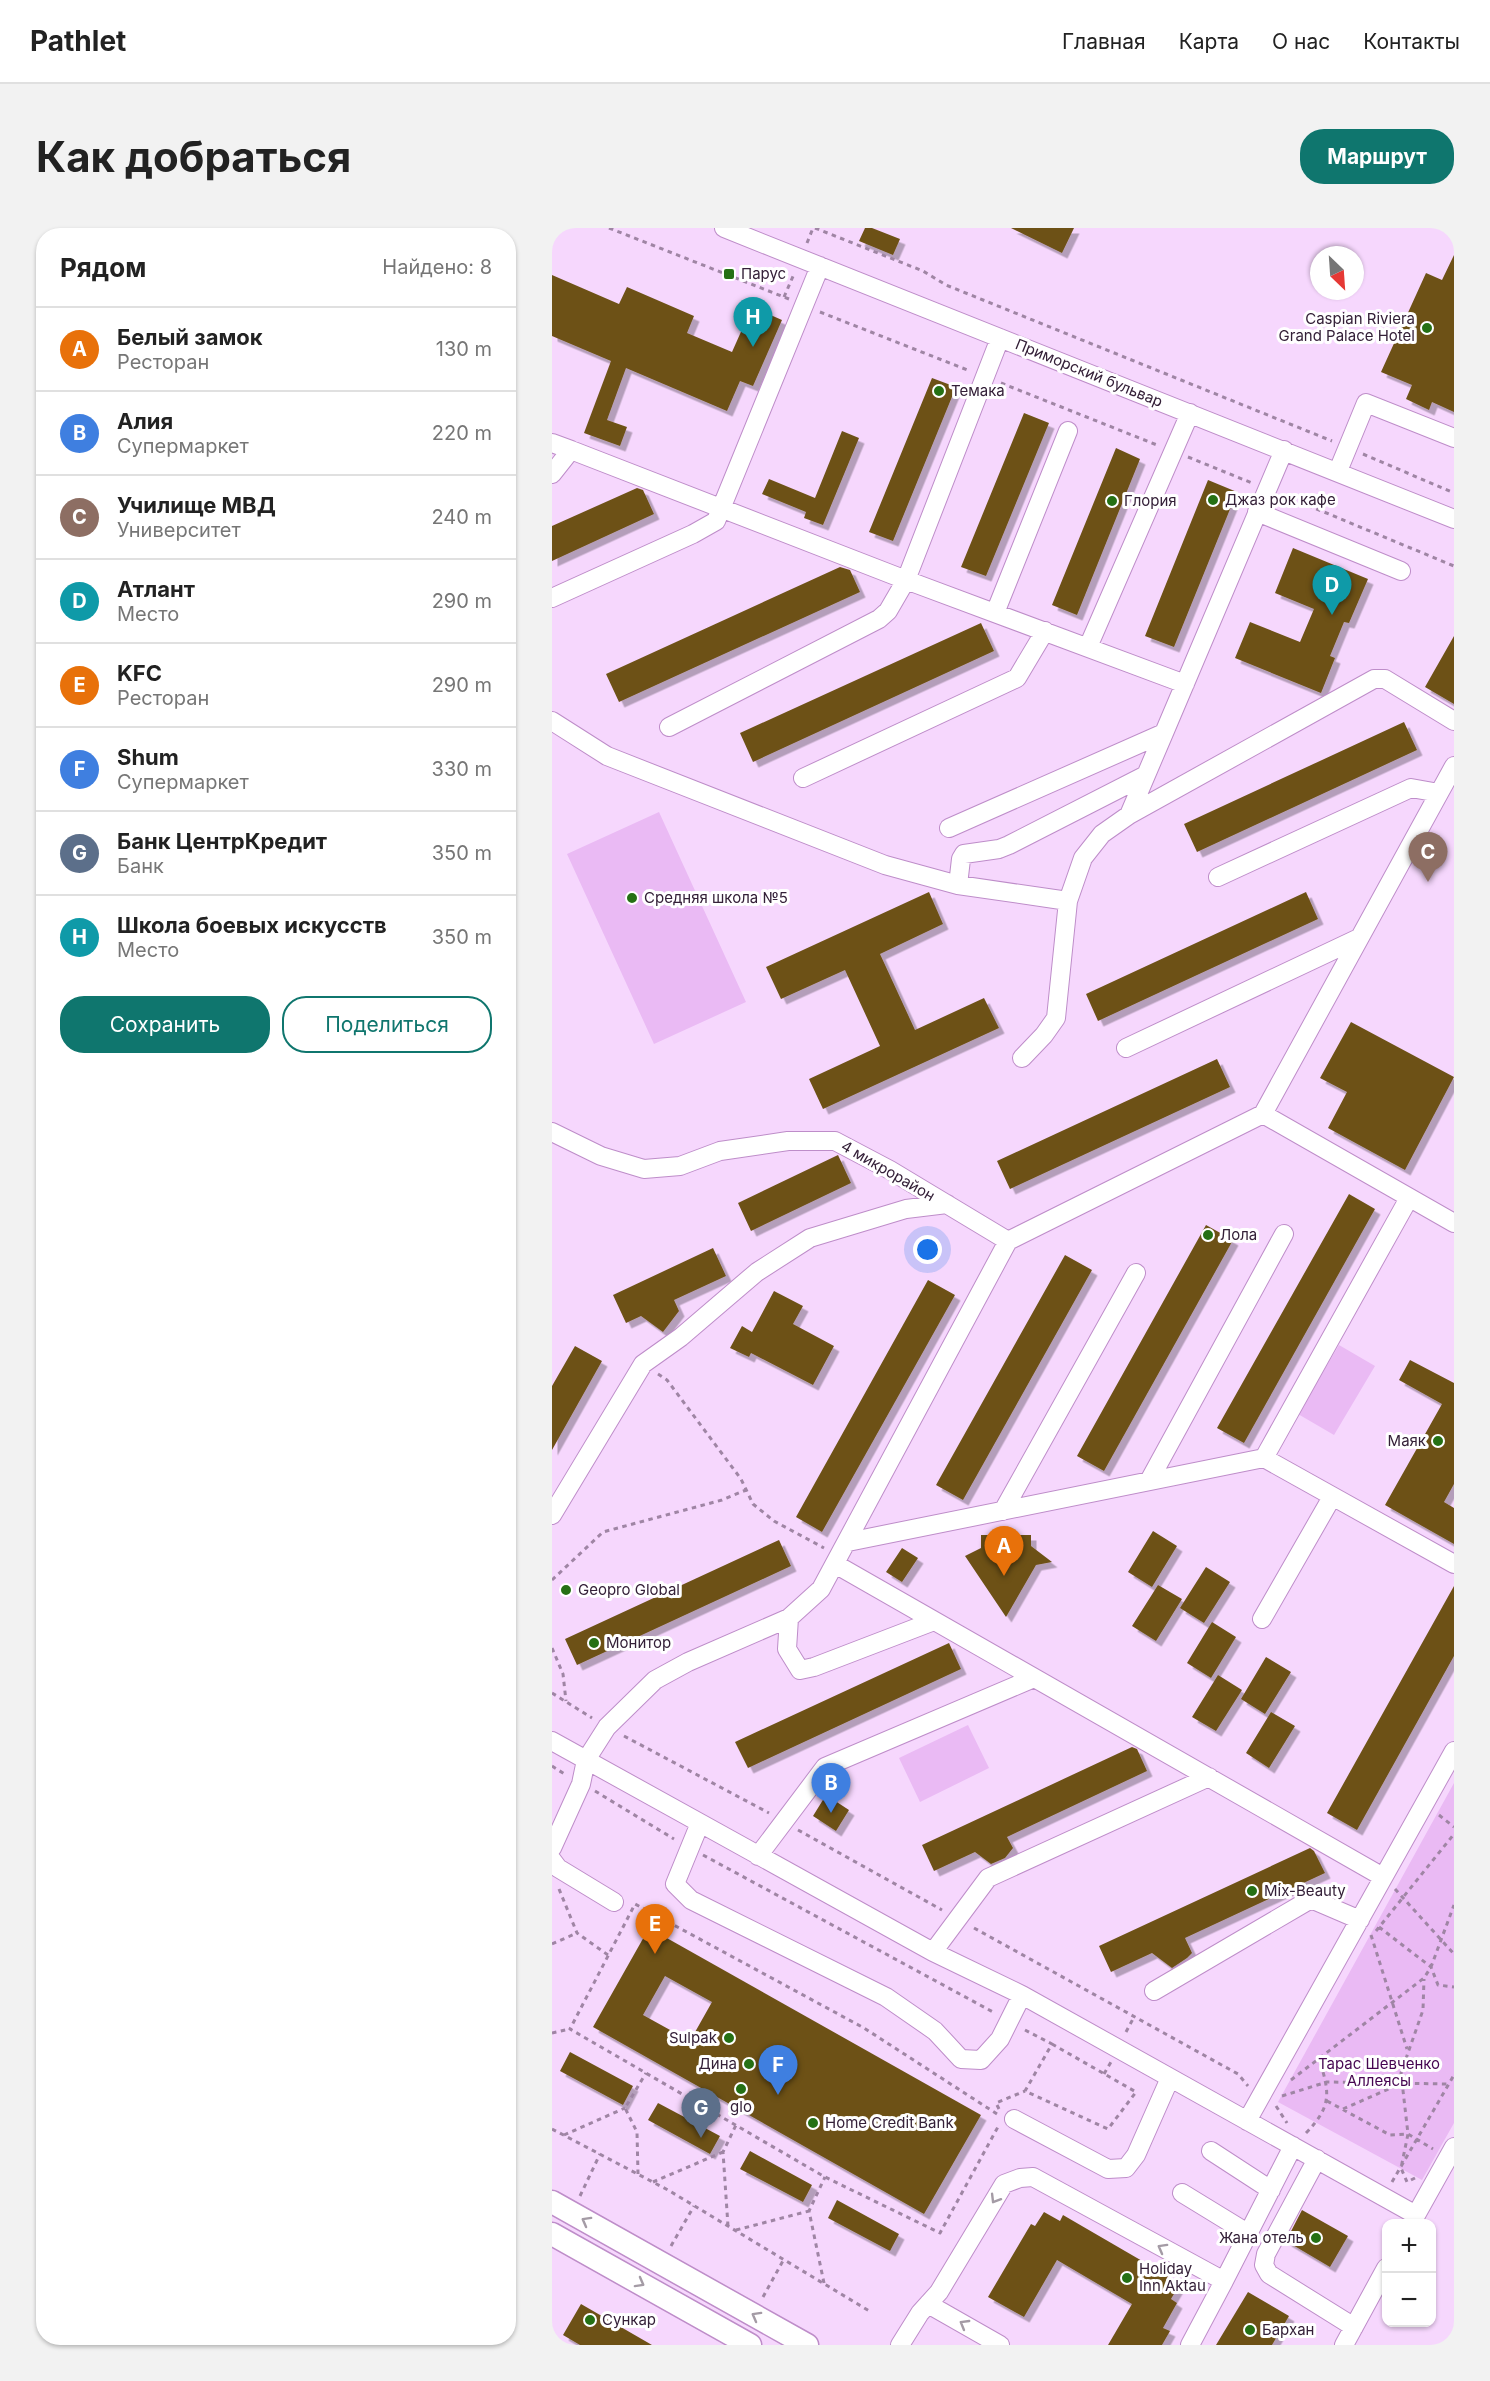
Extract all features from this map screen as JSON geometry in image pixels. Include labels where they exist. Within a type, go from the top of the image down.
[{"type":"main road","points":[[552,2202],[807,2345]]},
{"type":"main road","points":[[552,2234],[750,2345]]},
{"type":"street","name":"Приморский бульвар","points":[[724,228],[1454,519]]},
{"type":"street","points":[[552,598],[693,534],[716,521],[820,266]]},
{"type":"street","points":[[669,727],[879,619],[888,611],[906,580],[1000,338]]},
{"type":"street","points":[[1338,471],[1366,403],[1454,438]]},
{"type":"street","points":[[1088,647],[1190,413]]},
{"type":"street","points":[[995,613],[1068,431]]},
{"type":"street","points":[[552,442],[906,580],[1185,684]]},
{"type":"street","points":[[552,474],[571,450]]},
{"type":"street","points":[[1129,815],[1284,450]]},
{"type":"street","points":[[1257,512],[1401,571]]},
{"type":"street","points":[[803,778],[1017,678],[1045,632]]},
{"type":"street","points":[[1022,1058],[1044,1035],[1056,1018],[1068,901],[1083,858],[1102,834],[1129,815],[1374,679],[1386,679],[1454,721]]},
{"type":"street","points":[[552,721],[607,756],[885,865],[958,885],[1068,901]]},
{"type":"street","points":[[949,828],[1164,733]]},
{"type":"street","points":[[552,1848],[581,1784],[586,1760],[607,1727],[655,1680],[688,1662],[789,1618],[821,1589],[1008,1241],[1263,1114],[1454,766]]},
{"type":"street","points":[[958,885],[961,859],[964,854],[999,849],[1009,845],[1146,775]]},
{"type":"street","points":[[1218,877],[1411,788],[1439,793]]},
{"type":"street","points":[[1126,1048],[1359,938]]},
{"type":"street","points":[[1263,1114],[1454,1223]]},
{"type":"street","name":"4 микрорайон","points":[[552,1132],[601,1156],[644,1169],[680,1166],[720,1151],[788,1141],[836,1141],[890,1170],[1008,1241]]},
{"type":"street","points":[[1264,1458],[1409,1197]]},
{"type":"street","points":[[552,1515],[643,1364],[681,1336],[757,1272],[810,1239],[906,1209],[947,1204]]},
{"type":"street","points":[[1149,1481],[1284,1234]]},
{"type":"street","points":[[1003,1511],[1136,1273]]},
{"type":"street","points":[[848,1542],[1264,1458],[1454,1564]]},
{"type":"street","points":[[1262,1619],[1332,1497]]},
{"type":"street","points":[[835,1564],[1383,1877]]},
{"type":"street","points":[[789,1618],[787,1649],[800,1670],[814,1667],[934,1621]]},
{"type":"street","points":[[758,1856],[825,1767],[1034,1678]]},
{"type":"street","points":[[552,1741],[933,1952],[1022,1995],[1247,2121],[1296,2138],[1317,2159],[1414,2219],[1454,2147]]},
{"type":"street","points":[[1247,2121],[1268,2102],[1360,1920],[1454,1751]]},
{"type":"street","points":[[933,1952],[988,1878],[1209,1777]]},
{"type":"street","points":[[700,1823],[675,1884],[691,1900],[886,1997],[935,2031],[961,2059],[981,2060],[1000,2039],[1022,1995]]},
{"type":"street","points":[[552,1860],[558,1868],[614,1902]]},
{"type":"street","points":[[1154,1991],[1311,1899],[1360,1920]]},
{"type":"street","points":[[1009,2118],[1108,2169],[1125,2168],[1136,2155],[1170,2078]]},
{"type":"street","points":[[1190,2345],[1249,2234],[1296,2138]]},
{"type":"street","points":[[1211,2151],[1271,2190]]},
{"type":"street","points":[[1317,2159],[1266,2254],[1264,2265],[1269,2274],[1354,2327]]},
{"type":"street","points":[[900,2345],[920,2313],[939,2292],[1004,2184],[1020,2178],[1033,2177],[1224,2282]]},
{"type":"street","points":[[1182,2193],[1249,2234]]},
{"type":"street","points":[[1344,2345],[1383,2273]]},
{"type":"street","points":[[928,2304],[999,2345]]},
{"type":"path","points":[[609,228],[1267,489],[1454,566]]},
{"type":"path","points":[[815,228],[923,271],[946,285],[1348,447],[1454,493]]},
{"type":"path","points":[[643,1364],[667,1380],[741,1479],[753,1504],[774,1521],[827,1550],[835,1564]]},
{"type":"path","points":[[552,1580],[603,1532],[722,1500],[746,1490]]},
{"type":"path","points":[[552,1648],[563,1674],[566,1701]]},
{"type":"path","points":[[552,1693],[607,1727],[784,1821],[1238,2074],[1268,2102],[1296,2138],[1315,2124],[1327,2101],[1327,2082],[1319,2059]]},
{"type":"path","points":[[552,1766],[690,1848],[1136,2092],[1108,2129],[1025,2091]]},
{"type":"path","points":[[1449,1822],[1454,1820]]},
{"type":"path","points":[[1372,1936],[1454,1834]]},
{"type":"path","points":[[1383,1877],[1454,1954]]},
{"type":"path","points":[[556,1886],[578,1934],[608,1955]]},
{"type":"path","points":[[570,2028],[635,1904],[864,2028],[1009,2118]]},
{"type":"path","points":[[1449,2084],[1327,2082],[1280,2096],[1283,2086],[1424,1978],[1431,1967],[1454,1905]]},
{"type":"path","points":[[1360,1920],[1372,1936],[1391,2003],[1408,2050]]},
{"type":"path","points":[[1379,1927],[1431,1967],[1438,1986],[1454,1987]]},
{"type":"path","points":[[552,1944],[578,1934]]},
{"type":"path","points":[[1421,2175],[1407,2181],[1401,2168],[1408,2134],[1401,2073],[1423,2010],[1424,1978]]},
{"type":"path","points":[[552,2033],[570,2028],[825,2177],[940,2233],[1009,2118]]},
{"type":"path","points":[[1009,2118],[996,2103],[1025,2091],[1052,2044]]},
{"type":"path","points":[[563,2135],[626,2108],[646,2073]]},
{"type":"path","points":[[1382,2178],[1392,2184],[1454,2074]]},
{"type":"path","points":[[1342,2109],[1402,2084]]},
{"type":"path","points":[[1327,2101],[1390,2135],[1408,2134],[1417,2140]]},
{"type":"path","points":[[626,2108],[637,2132],[638,2174]]},
{"type":"path","points":[[728,2226],[723,2152],[736,2125]]},
{"type":"path","points":[[552,2129],[653,2182],[871,2312]]},
{"type":"path","points":[[653,2182],[723,2152]]},
{"type":"path","points":[[824,2283],[808,2211],[825,2177]]},
{"type":"path","points":[[662,2263],[694,2206]]},
{"type":"path","points":[[736,2230],[808,2211]]},
{"type":"path","points":[[754,2315],[784,2259]]},
{"type":"green space","points":[[659,812],[746,1002],[654,1044],[567,854]]},
{"type":"green space","points":[[1339,1345],[1375,1366],[1334,1435],[1298,1414]]},
{"type":"green space","points":[[968,1725],[989,1768],[920,1802],[899,1758]]},
{"type":"green space","name":"Тарас Шевченко Аллеясы","points":[[1454,1783],[1454,2123],[1422,2180],[1278,2102]]},
{"type":"building","points":[[865,228],[872,228],[900,239],[893,255],[859,241]]},
{"type":"building","points":[[1011,228],[1074,228],[1062,253]]},
{"type":"building","name":"Caspian Riviera Grand Palace Hotel","points":[[1454,255],[1454,412],[1432,402],[1429,410],[1406,399],[1412,385],[1381,372],[1426,273],[1442,280]]},
{"type":"building","points":[[552,275],[619,304],[627,287],[694,316],[687,333],[732,352],[752,307],[782,320],[753,386],[740,381],[727,411],[626,368],[607,420],[627,427],[620,446],[584,433],[611,361],[552,336]]},
{"type":"building","points":[[932,378],[956,387],[893,541],[869,532]]},
{"type":"building","points":[[1024,413],[1049,423],[986,576],[961,567]]},
{"type":"building","points":[[842,431],[859,438],[823,525],[804,518],[806,512],[762,494],[769,479],[815,498]]},
{"type":"building","points":[[1116,448],[1140,459],[1077,615],[1052,605]]},
{"type":"building","points":[[1208,480],[1237,492],[1174,647],[1145,636]]},
{"type":"building","points":[[637,488],[643,490],[654,514],[552,561],[552,526]]},
{"type":"building","points":[[1293,548],[1368,579],[1349,623],[1344,622],[1330,656],[1335,658],[1321,693],[1235,658],[1250,622],[1300,642],[1314,609],[1275,593]]},
{"type":"building","points":[[840,567],[850,570],[860,592],[619,702],[606,674]]},
{"type":"building","points":[[981,623],[994,651],[753,762],[740,733]]},
{"type":"building","points":[[1454,636],[1454,704],[1425,687]]},
{"type":"building","points":[[1404,722],[1417,750],[1197,852],[1184,824]]},
{"type":"building","points":[[929,892],[943,924],[880,954],[915,1030],[984,998],[999,1028],[823,1109],[809,1079],[880,1046],[845,970],[781,999],[766,967]]},
{"type":"building","points":[[1306,892],[1318,919],[1098,1021],[1086,994]]},
{"type":"building","points":[[1351,1022],[1454,1077],[1405,1170],[1328,1128],[1347,1092],[1320,1078]]},
{"type":"building","points":[[1217,1059],[1230,1087],[1010,1189],[997,1161]]},
{"type":"building","points":[[838,1155],[851,1183],[751,1231],[738,1203]]},
{"type":"building","points":[[1349,1194],[1375,1209],[1244,1443],[1217,1428]]},
{"type":"building","points":[[1206,1225],[1233,1240],[1104,1471],[1077,1456]]},
{"type":"building","points":[[713,1248],[726,1276],[674,1300],[679,1311],[663,1332],[641,1316],[626,1323],[613,1295]]},
{"type":"building","points":[[1065,1255],[1092,1270],[963,1500],[936,1485]]},
{"type":"building","points":[[928,1280],[955,1295],[822,1532],[796,1517]]},
{"type":"building","points":[[774,1291],[803,1306],[793,1324],[834,1346],[813,1385],[751,1353],[749,1357],[730,1348],[742,1326],[752,1332]]},
{"type":"building","points":[[575,1346],[602,1361],[552,1450],[552,1386]]},
{"type":"building","name":"Маяк","points":[[1410,1360],[1454,1383],[1454,1484],[1444,1502],[1454,1508],[1454,1544],[1385,1505],[1442,1404],[1399,1380]]},
{"type":"building","points":[[1153,1531],[1177,1546],[1152,1587],[1128,1572]]},
{"type":"building","points":[[981,1535],[1031,1535],[1031,1546],[1052,1562],[1036,1565],[1006,1617],[965,1556],[981,1548]]},
{"type":"building","points":[[779,1540],[791,1566],[577,1665],[565,1639]]},
{"type":"building","points":[[902,1548],[918,1558],[902,1582],[886,1572]]},
{"type":"building","points":[[1206,1567],[1230,1582],[1204,1623],[1180,1608]]},
{"type":"building","points":[[1158,1585],[1182,1599],[1156,1641],[1132,1626]]},
{"type":"building","points":[[1454,1586],[1454,1656],[1357,1830],[1327,1813]]},
{"type":"building","points":[[1212,1622],[1236,1637],[1211,1678],[1187,1663]]},
{"type":"building","points":[[949,1643],[961,1669],[748,1768],[735,1742]]},
{"type":"building","points":[[1266,1657],[1291,1672],[1265,1714],[1241,1699]]},
{"type":"building","points":[[1218,1675],[1242,1690],[1216,1731],[1192,1717]]},
{"type":"building","points":[[1271,1712],[1295,1726],[1269,1768],[1246,1753]]},
{"type":"building","points":[[1132,1747],[1137,1749],[1147,1771],[1007,1837],[1013,1848],[1005,1858],[991,1864],[975,1852],[934,1871],[922,1845]]},
{"type":"building","points":[[826,1795],[849,1810],[836,1831],[813,1816]]},
{"type":"building","points":[[1310,1848],[1314,1851],[1325,1873],[1185,1938],[1192,1953],[1172,1968],[1152,1953],[1111,1972],[1099,1946]]},
{"type":"building","points":[[649,1928],[981,2115],[924,2214],[593,2027]],"holes":[[[665,1976],[712,2002],[690,2041],[643,2015]]]},
{"type":"building","points":[[570,2052],[633,2086],[623,2105],[560,2071]]},
{"type":"building","points":[[658,2103],[720,2136],[710,2154],[648,2120]]},
{"type":"building","points":[[750,2151],[812,2185],[803,2202],[740,2169]]},
{"type":"building","points":[[837,2200],[899,2234],[890,2251],[828,2218]]},
{"type":"building","name":"Жана отель","points":[[1302,2210],[1348,2236],[1330,2267],[1286,2241]]},
{"type":"building","name":"Holiday Inn Aktau","points":[[1044,2212],[1060,2221],[1063,2215],[1168,2276],[1166,2280],[1178,2287],[1171,2299],[1177,2303],[1163,2328],[1170,2331],[1162,2345],[1108,2345],[1132,2304],[1057,2260],[1024,2317],[988,2297],[1031,2224],[1035,2226]]},
{"type":"building","points":[[1248,2292],[1289,2316],[1272,2345],[1216,2345]]},
{"type":"building","name":"Сункар","points":[[581,2304],[652,2345],[580,2345],[563,2335]]},
{"type":"place","name":"Парус","points":[[729,274]]},
{"type":"place","name":"Caspian Riviera Grand Palace Hotel","points":[[1427,328]]},
{"type":"place","name":"Школа боевых искусств","points":[[753,347]]},
{"type":"place","name":"Темака","points":[[939,391]]},
{"type":"place","name":"Джаз рок кафе","points":[[1213,500]]},
{"type":"place","name":"Глория","points":[[1112,501]]},
{"type":"place","name":"Атлант","points":[[1332,615]]},
{"type":"place","name":"Училище МВД","points":[[1428,882]]},
{"type":"place","name":"Средняя школа №5","points":[[632,898]]},
{"type":"place","name":"Лола","points":[[1208,1235]]},
{"type":"place","name":"Маяк","points":[[1438,1441]]},
{"type":"place","name":"Белый замок","points":[[1004,1576]]},
{"type":"place","name":"Geopro Global","points":[[566,1590]]},
{"type":"place","name":"Монитор","points":[[594,1643]]},
{"type":"place","name":"Алия","points":[[831,1813]]},
{"type":"place","name":"Mix-Beauty","points":[[1252,1891]]},
{"type":"place","name":"KFC","points":[[655,1954]]},
{"type":"place","name":"Sulpak","points":[[729,2038]]},
{"type":"place","name":"Дина","points":[[749,2064]]},
{"type":"place","name":"glo","points":[[741,2089]]},
{"type":"place","name":"Shum","points":[[778,2095]]},
{"type":"place","name":"Home Credit Bank","points":[[813,2123]]},
{"type":"place","name":"Банк ЦентрКредит","points":[[701,2138]]},
{"type":"place","name":"Жана отель","points":[[1316,2238]]},
{"type":"place","name":"Holiday Inn Aktau","points":[[1127,2278]]},
{"type":"place","name":"Сункар","points":[[590,2320]]},
{"type":"place","name":"Бархан","points":[[1250,2330]]}]
